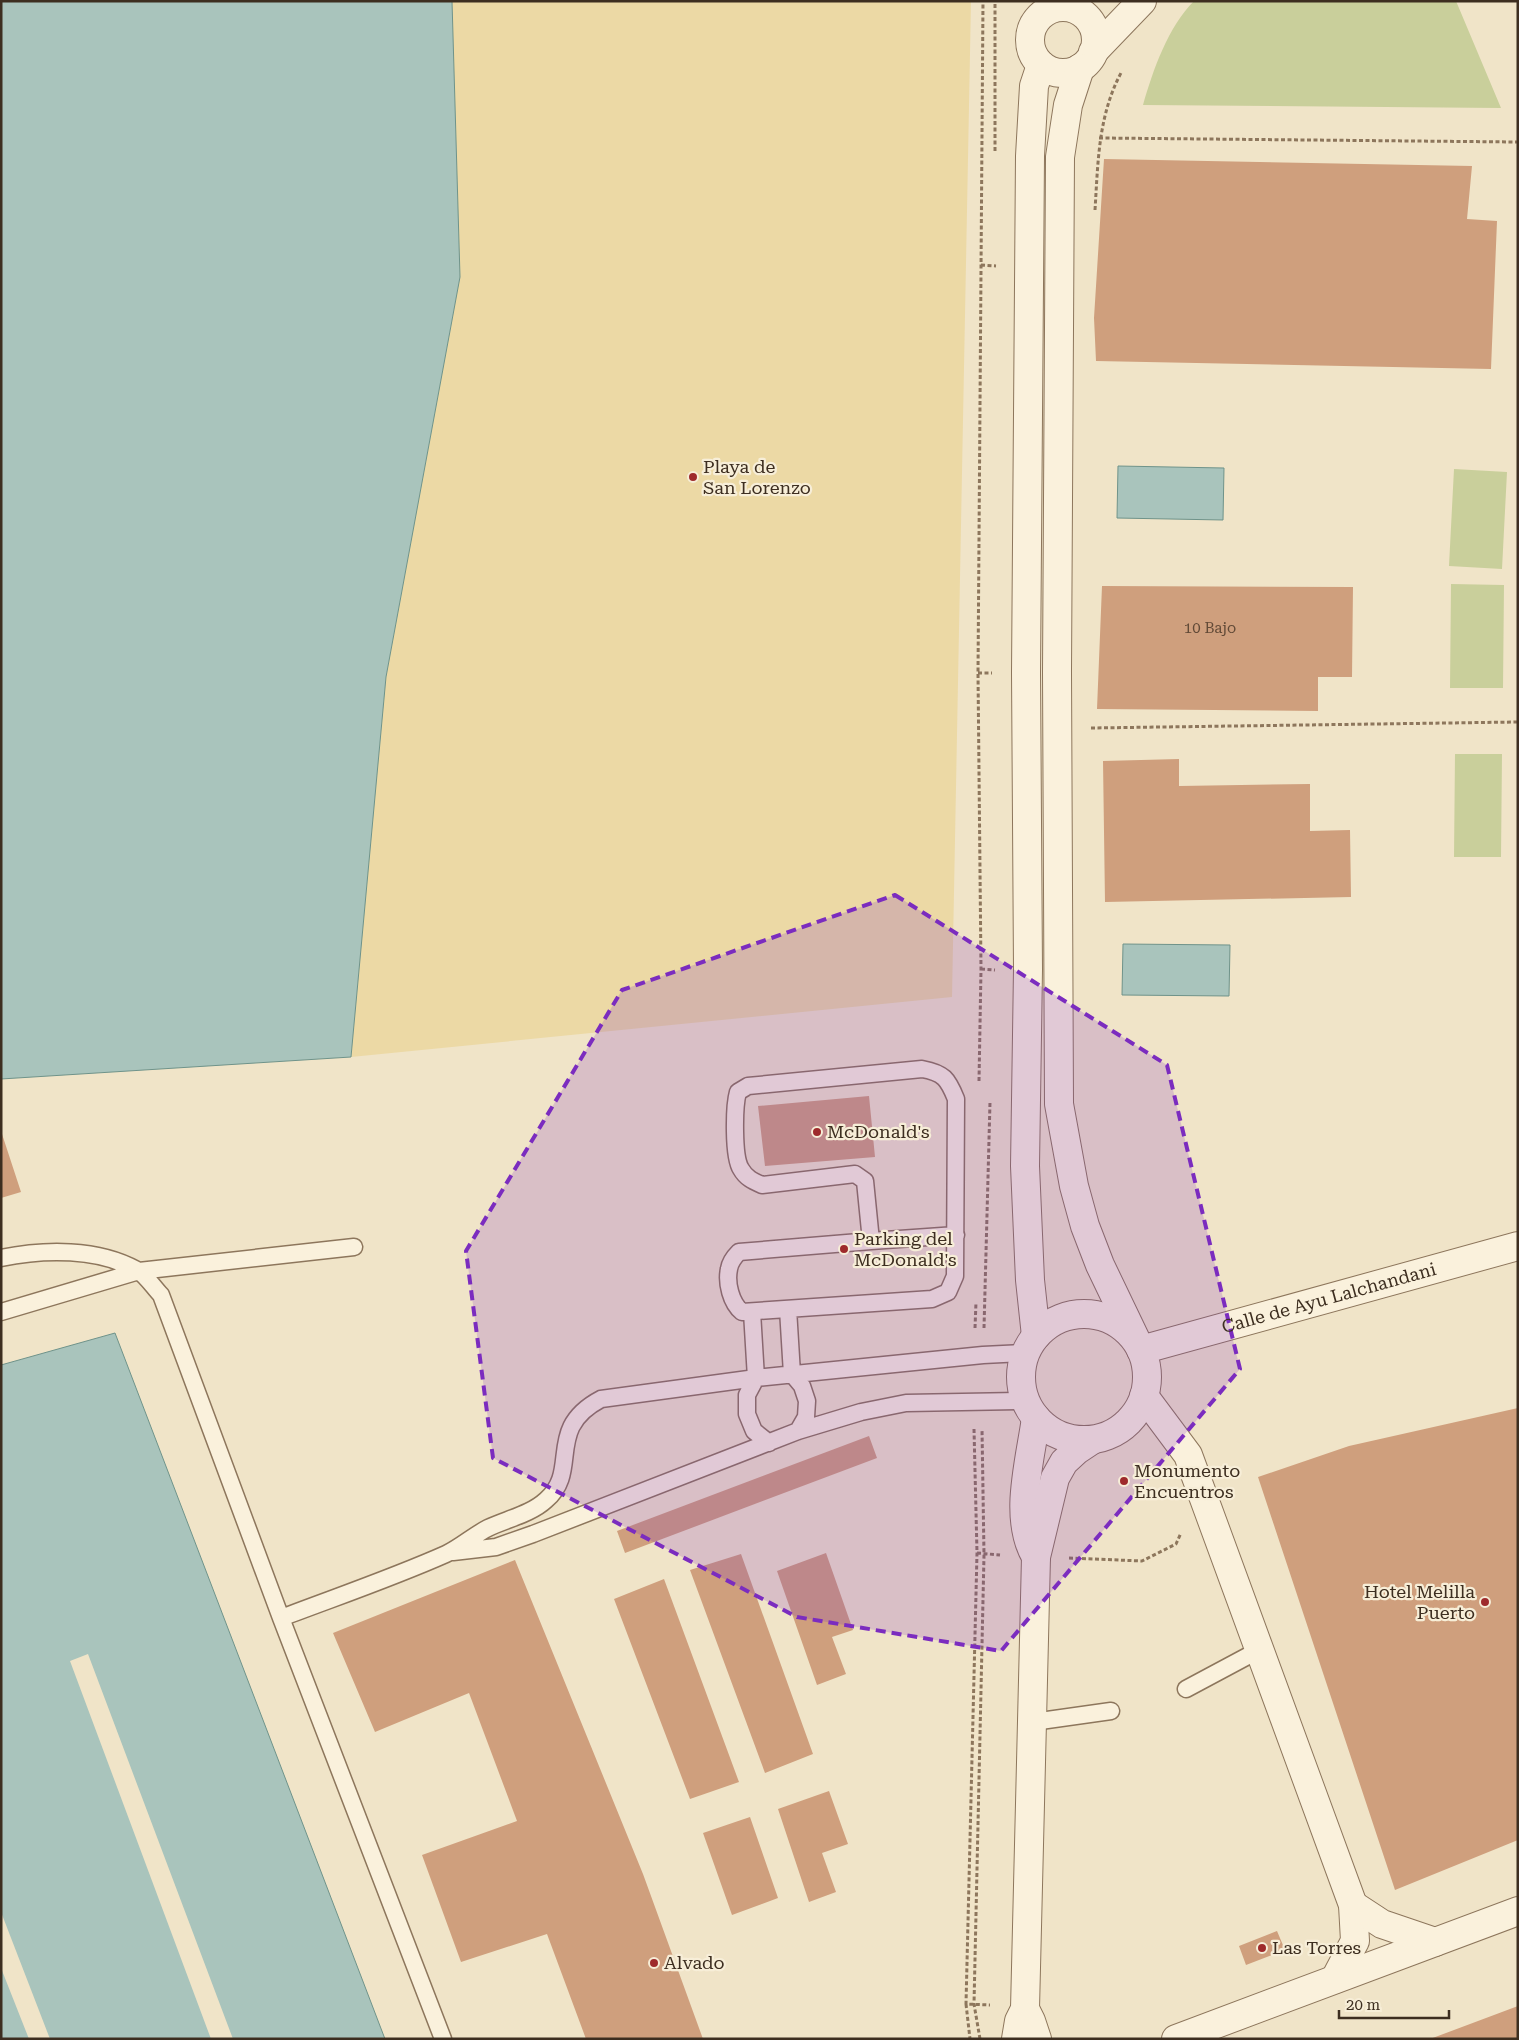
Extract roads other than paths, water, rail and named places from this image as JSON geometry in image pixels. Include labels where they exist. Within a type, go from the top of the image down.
[{"type":"street","points":[[1030,1],[1030,34],[1034,56],[1049,70],[1060,72],[1070,72],[1087,60],[1142,1]]},
{"type":"street","points":[[1016,2039],[1019,2021],[1025,2009],[1036,1557],[1055,1478],[1064,1462],[1092,1440],[1109,1435],[1125,1425],[1136,1412],[1144,1396],[1147,1380],[1138,1345],[1100,1265],[1086,1226],[1074,1186],[1059,1104],[1057,662],[1060,156],[1068,105],[1087,60],[1096,44],[1093,26],[1080,6],[1061,7],[1041,15],[1034,24],[1030,34]]},
{"type":"street","points":[[1036,1557],[1027,1535],[1024,1508],[1030,1410],[1021,1386],[1021,1369],[1030,1345],[1025,1176],[1028,969],[1026,663],[1030,156],[1034,86],[1041,64]]},
{"type":"street","name":"Calle de Ayu Lalchandani","points":[[1138,1345],[1518,1246]]},
{"type":"street","points":[[1030,1345],[1050,1324],[1068,1316],[1087,1314],[1105,1318],[1122,1327],[1138,1345]]},
{"type":"street","points":[[1144,1396],[1188,1455],[1353,1905],[1355,1941],[1335,1979]]},
{"type":"street","points":[[1030,1410],[1052,1432],[1071,1439],[1092,1440]]},
{"type":"street","points":[[1353,1905],[1382,1924],[1435,1942]]},
{"type":"street","points":[[1176,2039],[1518,1912]]},
{"type":"street","points":[[1025,2009],[1037,2039]]},
{"type":"lane","points":[[871,1241],[865,1181],[855,1174],[762,1185],[748,1179],[739,1167],[734,1115],[738,1092],[748,1086],[922,1069],[939,1072],[950,1085],[956,1099],[956,1235],[955,1276],[948,1292],[932,1298],[742,1312],[731,1299],[728,1269],[739,1252],[956,1235]]},
{"type":"lane","points":[[1,1312],[139,1271],[354,1247]]},
{"type":"lane","points":[[1,1258],[58,1251],[111,1259],[139,1271],[160,1295],[281,1618],[443,2039]]},
{"type":"lane","points":[[788,1309],[792,1374],[802,1386],[807,1401],[806,1417],[798,1431]]},
{"type":"lane","points":[[752,1312],[756,1378],[747,1395],[747,1414],[754,1430],[769,1443]]},
{"type":"lane","points":[[281,1618],[448,1553],[487,1529],[528,1511],[546,1500],[557,1486],[562,1473],[566,1440],[573,1422],[588,1406],[601,1399],[756,1378],[979,1355],[1030,1345]]},
{"type":"lane","points":[[448,1553],[496,1547],[798,1431],[861,1412],[906,1403],[978,1402],[1030,1410]]},
{"type":"lane","points":[[1186,1690],[1259,1650]]},
{"type":"lane","points":[[1033,1722],[1111,1711]]},
{"type":"water","points":[[1,1],[452,1],[460,277],[386,677],[351,1057],[1,1079]]},
{"type":"water","points":[[1118,466],[1224,468],[1223,520],[1117,518]]},
{"type":"water","points":[[1123,944],[1230,945],[1229,996],[1122,995]]},
{"type":"water","points":[[115,1333],[385,2039],[1,2039],[1,1365]]},
{"type":"place","name":"Playa de San Lorenzo","points":[[693,477]]},
{"type":"place","name":"McDonald's","points":[[817,1132]]},
{"type":"place","name":"Parking del McDonald's","points":[[844,1249]]},
{"type":"place","name":"Monumento Encuentros","points":[[1124,1481]]},
{"type":"place","name":"Hotel Melilla Puerto","points":[[1485,1602]]},
{"type":"place","name":"Las Torres","points":[[1262,1948]]},
{"type":"place","name":"Alvado","points":[[654,1963]]}]
